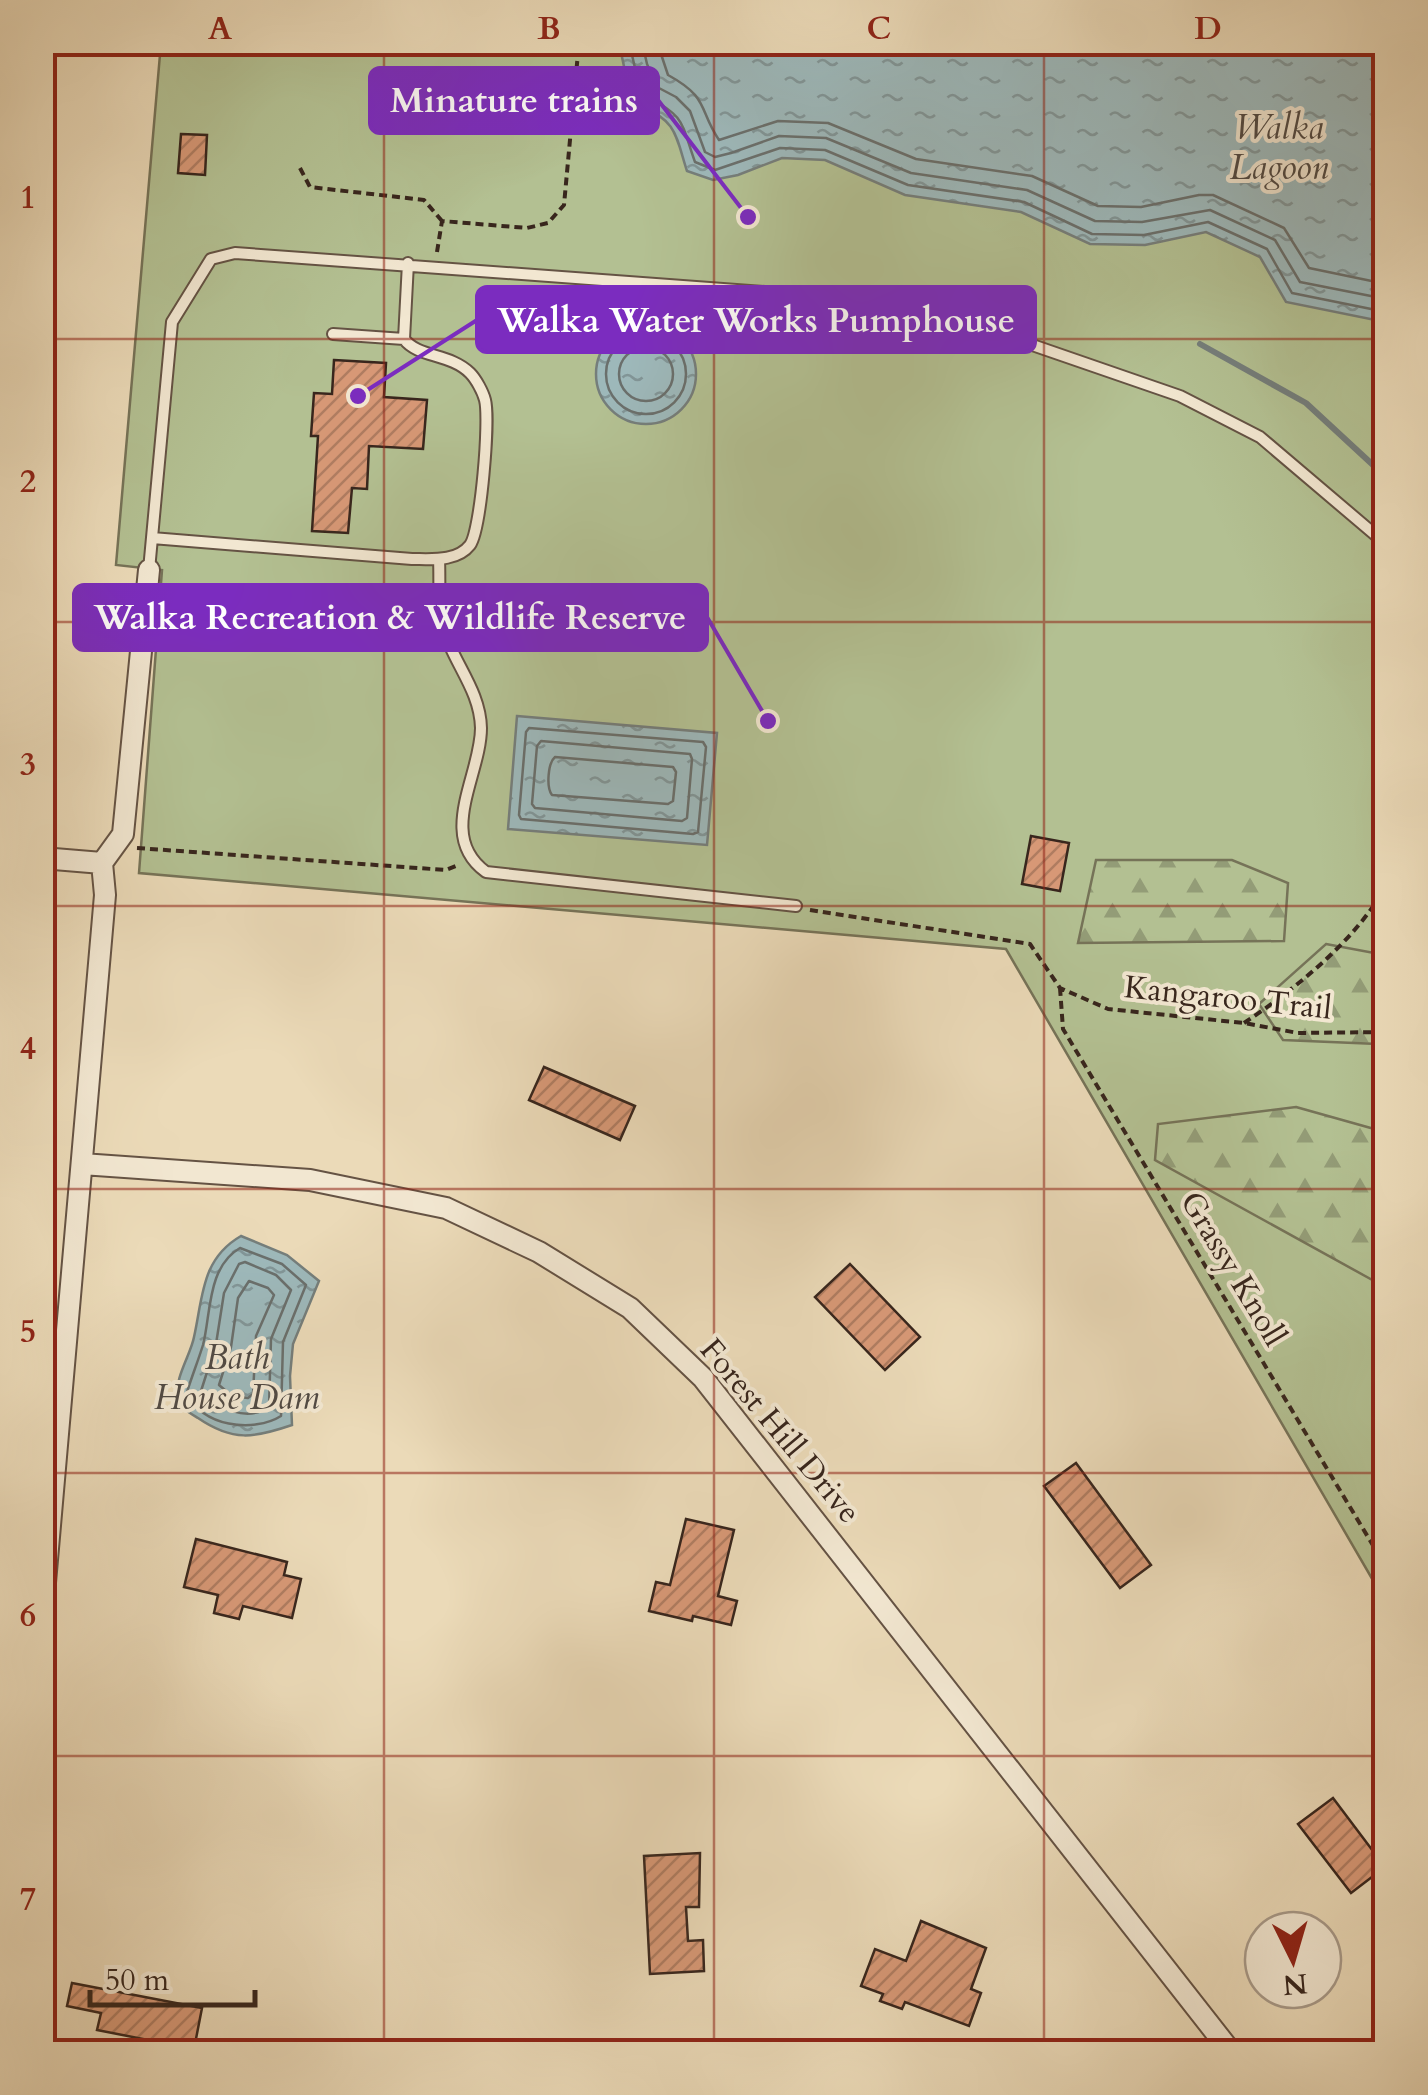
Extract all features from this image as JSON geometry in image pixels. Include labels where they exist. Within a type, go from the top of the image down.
[{"type":"street","points":[[42,1617],[105,896],[102,863],[123,834],[150,570]]},
{"type":"street","points":[[42,858],[102,863]]},
{"type":"street","name":"Forest Hill Drive","points":[[82,1164],[310,1180],[446,1208],[540,1252],[630,1308],[703,1378],[1231,2052]]},
{"type":"lane","points":[[150,570],[172,322],[211,259],[236,252],[806,295],[957,319],[1180,396],[1260,437],[1386,544]]},
{"type":"lane","points":[[152,538],[438,559],[454,556],[470,545],[478,525],[486,420],[484,398],[472,374],[448,357],[411,348],[404,338],[408,263]]},
{"type":"lane","points":[[332,334],[404,338]]},
{"type":"lane","points":[[438,559],[442,623],[478,701],[481,733],[465,796],[463,838],[470,860],[486,872],[796,906]]},
{"type":"path","points":[[300,168],[310,187],[424,200],[442,220],[528,228],[548,223],[564,205],[579,42]]},
{"type":"path","points":[[436,265],[442,220]]},
{"type":"path","points":[[557,298],[557,305]]},
{"type":"path","points":[[117,846],[446,870],[470,860]]},
{"type":"path","points":[[1244,1023],[1322,962],[1377,901],[1386,885]]},
{"type":"path","points":[[796,906],[1030,944],[1060,988]]},
{"type":"path","name":"Kangaroo Trail","points":[[1060,988],[1108,1008],[1298,1032],[1386,1032]]},
{"type":"path","name":"Grassy Knoll","points":[[1060,988],[1063,1029],[1386,1567]]},
{"type":"green space","points":[[161,43],[1385,43],[1385,1601],[1006,949],[139,873],[162,570],[116,565]]},
{"type":"green space","points":[[1096,860],[1232,860],[1288,883],[1284,941],[1078,943]]},
{"type":"green space","points":[[1326,944],[1385,955],[1385,1049],[1378,1044],[1283,1040],[1259,1004]]},
{"type":"green space","points":[[1296,1107],[1385,1132],[1385,1287],[1155,1160],[1158,1124]]},
{"type":"water","name":"Walka Lagoon","points":[[619,43],[1385,43],[1385,322],[1286,302],[1260,257],[1206,232],[1145,245],[1090,244],[1021,212],[905,195],[825,160],[782,158],[713,180],[687,171],[668,124],[641,107],[625,71]]},
{"type":"water","points":[[646,324],[674,332],[688,346],[696,374],[688,402],[674,416],[646,424],[618,416],[604,402],[596,374],[604,346],[618,332]]},
{"type":"water","points":[[517,716],[717,733],[707,845],[508,829]]},
{"type":"water","name":"Bath House Dam","points":[[241,1236],[287,1255],[319,1281],[293,1344],[292,1425],[244,1435],[222,1431],[188,1412],[177,1389],[211,1268],[228,1245]]},
{"type":"building","points":[[181,134],[207,135],[205,175],[178,173]]},
{"type":"building","points":[[334,360],[386,363],[384,397],[427,400],[423,449],[369,446],[367,489],[352,488],[348,533],[312,531],[318,436],[311,436],[314,393],[332,394]]},
{"type":"building","points":[[1031,836],[1069,843],[1060,891],[1022,884]]},
{"type":"building","points":[[544,1067],[635,1106],[620,1140],[529,1100]]},
{"type":"building","points":[[850,1264],[920,1337],[885,1370],[815,1297]]},
{"type":"building","points":[[1076,1463],[1151,1565],[1120,1588],[1044,1486]]},
{"type":"building","points":[[686,1519],[734,1530],[718,1596],[737,1601],[731,1625],[649,1611],[656,1582],[670,1585]]},
{"type":"building","points":[[196,1539],[287,1562],[284,1575],[301,1579],[292,1618],[243,1606],[239,1619],[214,1613],[218,1595],[184,1587]]},
{"type":"building","points":[[1333,1798],[1385,1867],[1351,1893],[1298,1824]]},
{"type":"building","points":[[700,1853],[699,1907],[686,1907],[688,1941],[703,1940],[704,1971],[650,1974],[644,1856]]},
{"type":"building","points":[[921,1921],[986,1948],[971,1989],[981,1993],[969,2026],[905,2002],[902,2009],[880,2001],[883,1994],[861,1986],[875,1949],[906,1961]]},
{"type":"building","points":[[72,1983],[202,2008],[194,2049],[97,2030],[101,2013],[67,2006]]},
{"type":"waterway","points":[[1200,344],[1306,403],[1386,477]]},
{"type":"place","name":"Minature trains","points":[[748,217]]},
{"type":"place","name":"Walka Water Works Pumphouse","points":[[358,396]]},
{"type":"place","name":"Walka Recreation & Wildlife Reserve","points":[[768,721]]}]
